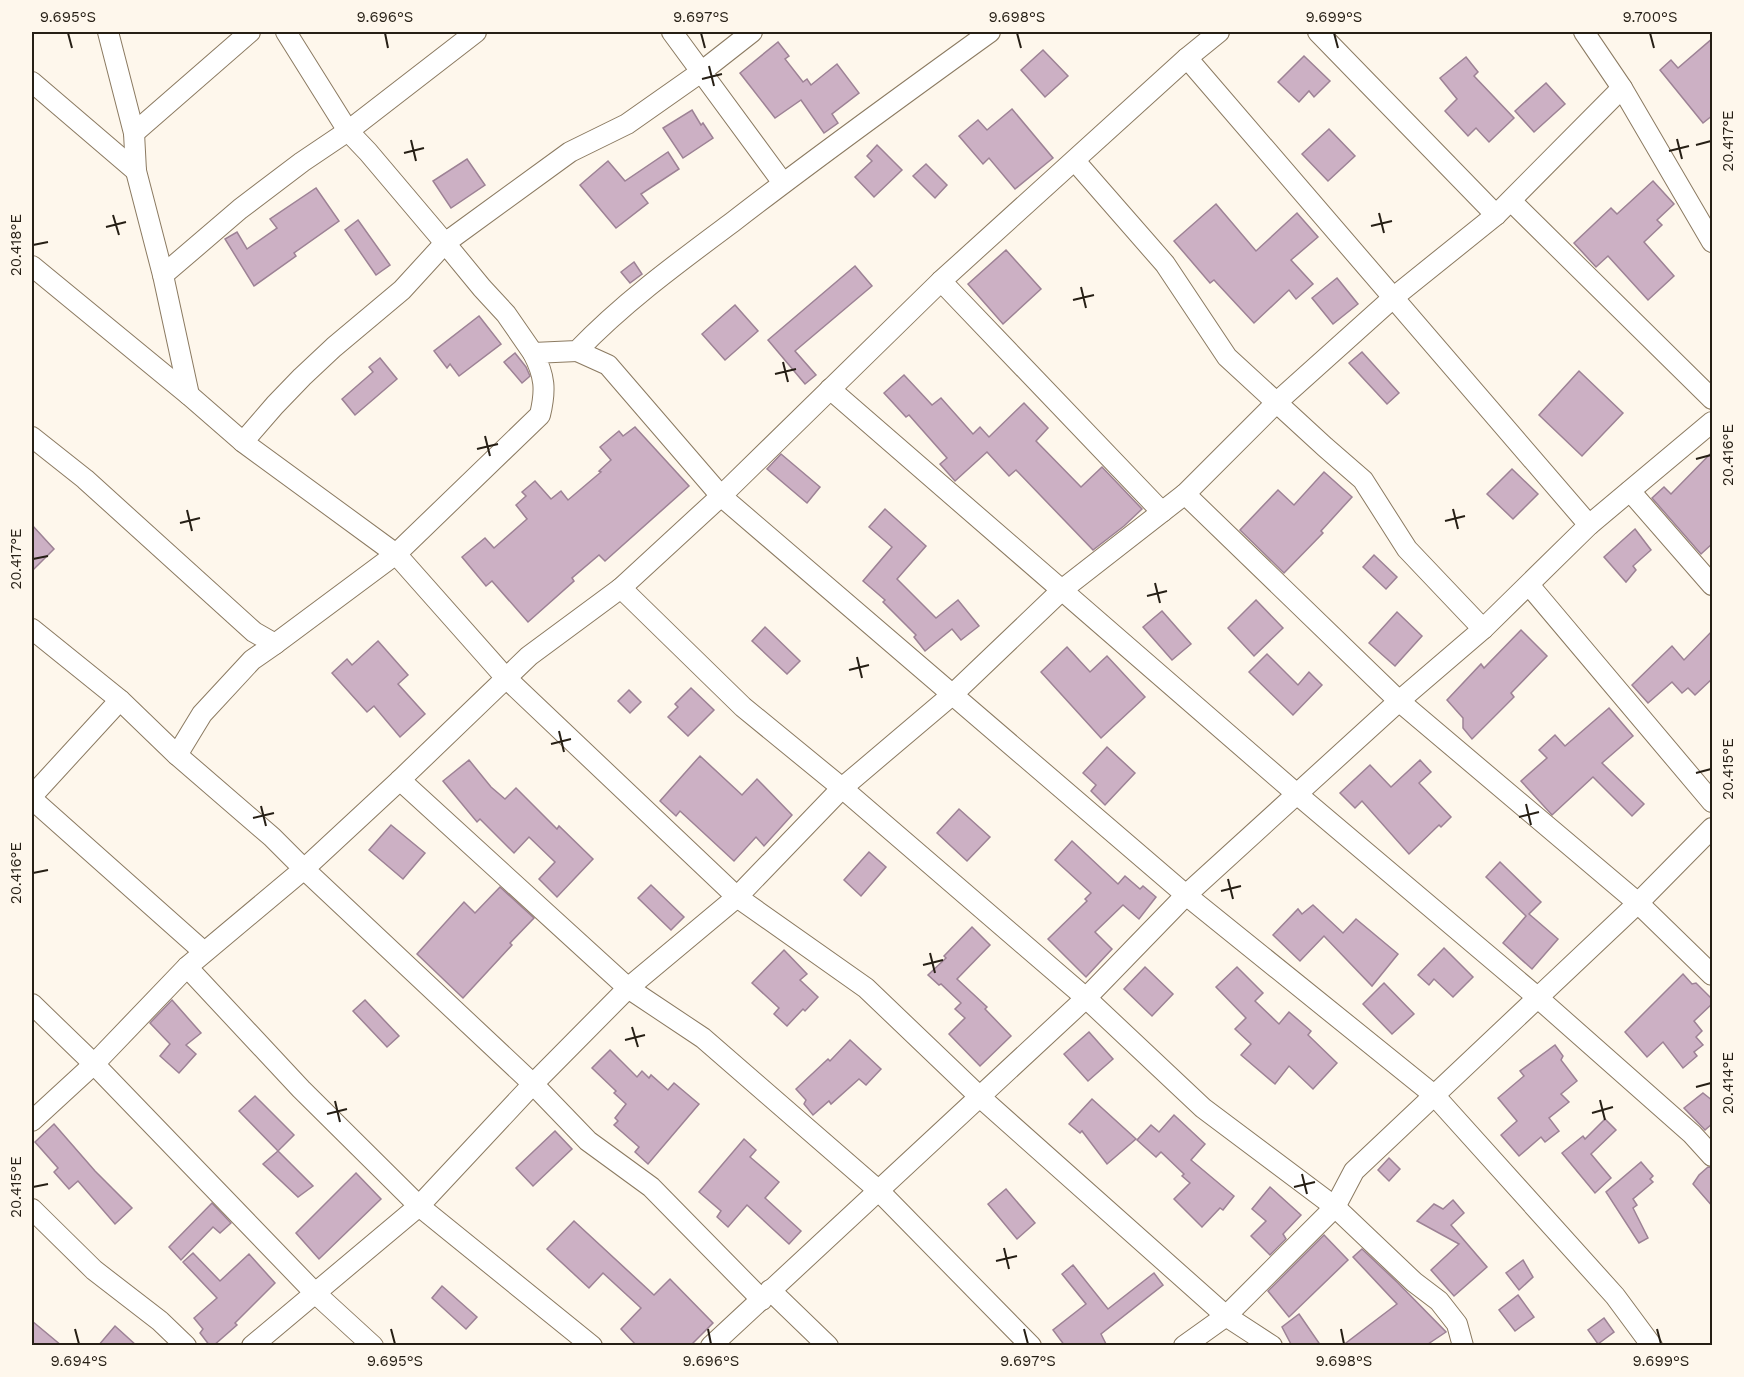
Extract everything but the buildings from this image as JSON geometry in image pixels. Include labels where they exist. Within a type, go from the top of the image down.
[{"type":"street","points":[[108,32],[134,133],[136,171],[163,275],[189,395]]},
{"type":"street","points":[[134,133],[249,32]]},
{"type":"street","points":[[177,755],[202,714],[252,660],[396,554],[540,415],[545,393],[540,367],[506,314],[369,152],[348,131],[286,32]]},
{"type":"street","points":[[163,275],[240,209],[302,162],[348,131],[476,32]]},
{"type":"street","points":[[672,32],[783,183]]},
{"type":"street","points":[[243,442],[274,405],[302,377],[402,290],[445,243],[570,152],[627,124],[701,72],[752,32]]},
{"type":"street","points":[[577,351],[607,320],[642,291],[783,183],[990,32]]},
{"type":"street","points":[[32,1121],[94,1064],[187,967],[304,868],[529,656],[621,588],[721,496],[941,281],[1187,58],[1219,32]]},
{"type":"street","points":[[1318,32],[1496,215]]},
{"type":"street","points":[[1584,32],[1622,88],[1713,242]]},
{"type":"street","points":[[1187,58],[1589,525]]},
{"type":"street","points":[[32,82],[136,171]]},
{"type":"street","points":[[252,1346],[419,1206],[533,1084],[628,988],[737,897],[842,788],[953,694],[1063,589],[1185,494],[1276,402],[1394,297],[1496,215],[1622,88]]},
{"type":"street","points":[[1075,161],[1165,264],[1227,357],[1363,480],[1407,549],[1483,629]]},
{"type":"street","points":[[1511,201],[1713,399]]},
{"type":"street","points":[[34,272],[189,395],[243,442],[396,554],[506,678],[737,897],[866,988],[980,1097],[1226,1316],[1272,1346]]},
{"type":"street","points":[[941,281],[1162,512]]},
{"type":"street","points":[[533,353],[577,351],[608,365],[721,496],[1186,895],[1434,1095],[1615,1296],[1652,1346]]},
{"type":"street","points":[[830,389],[1298,795],[1537,997],[1692,1134],[1713,1156]]},
{"type":"street","points":[[711,1346],[1086,998],[1186,895],[1399,701],[1483,629],[1589,525],[1713,422]]},
{"type":"street","points":[[32,437],[86,479],[254,632],[275,644]]},
{"type":"street","points":[[1630,491],[1713,585]]},
{"type":"street","points":[[1185,494],[1399,701],[1638,903],[1713,975]]},
{"type":"street","points":[[1529,585],[1713,802]]},
{"type":"street","points":[[621,588],[743,707],[842,788],[1086,998],[1203,1108],[1335,1207],[1414,1282],[1439,1301],[1457,1324],[1463,1346]]},
{"type":"street","points":[[32,629],[120,700],[177,755],[272,837],[533,1084],[588,1141],[651,1187],[766,1295],[828,1346]]},
{"type":"street","points":[[120,700],[32,797],[204,952]]},
{"type":"street","points":[[400,780],[628,988],[702,1038],[878,1190],[1031,1346]]},
{"type":"street","points":[[1184,1346],[1226,1316],[1335,1207],[1354,1171],[1638,903],[1713,828]]},
{"type":"street","points":[[187,967],[301,1089],[419,1206],[592,1346]]},
{"type":"street","points":[[32,1004],[94,1064],[314,1292],[373,1346]]},
{"type":"street","points":[[32,1209],[94,1270],[160,1321],[186,1346]]}]
